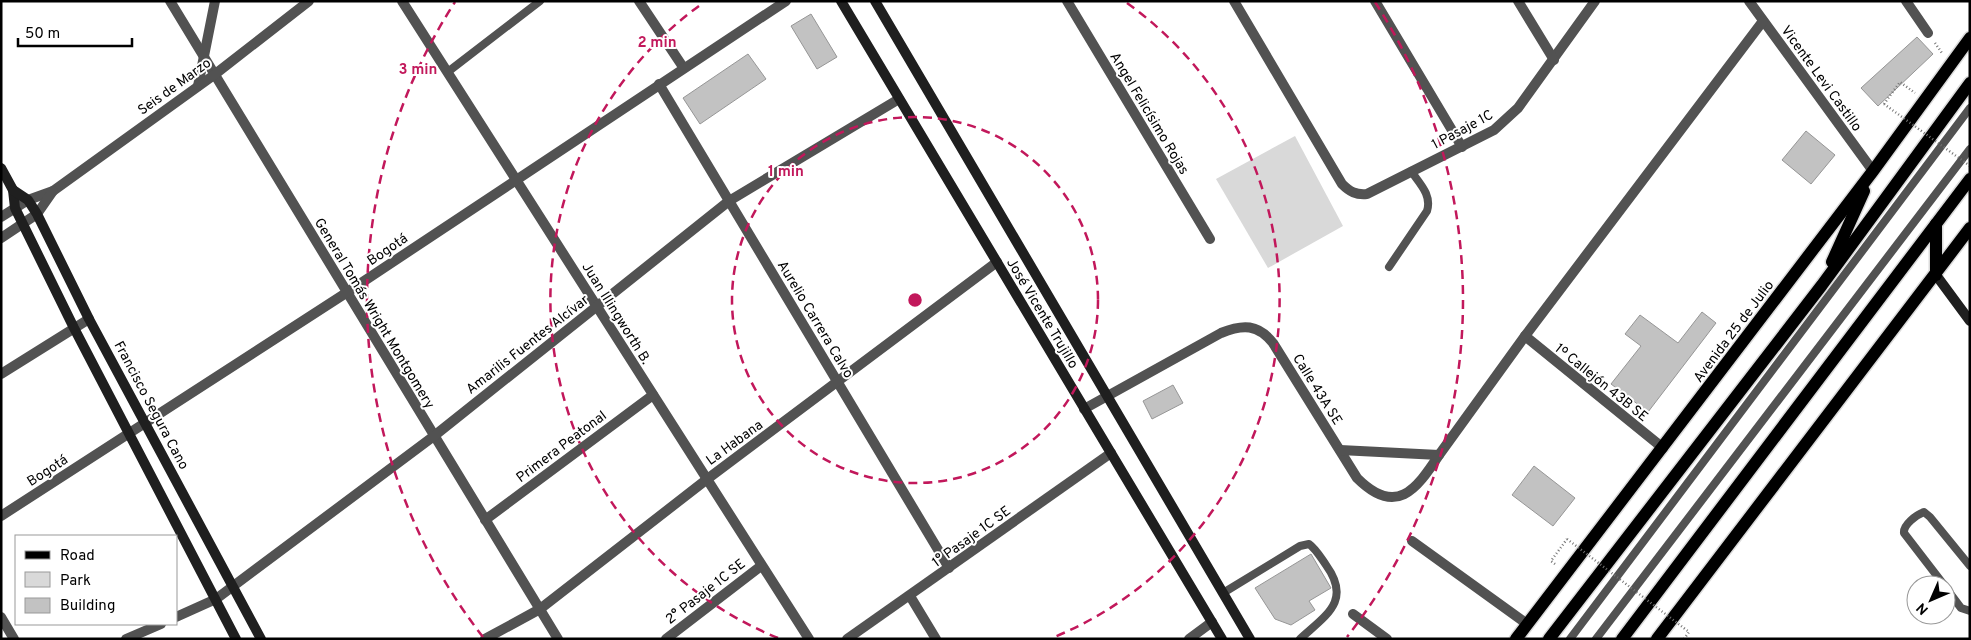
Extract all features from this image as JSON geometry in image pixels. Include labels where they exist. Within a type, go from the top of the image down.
[{"type":"main road","name":"José Vicente Trujillo","points":[[841,1],[1222,639]]},
{"type":"main road","name":"José Vicente Trujillo","points":[[875,1],[1250,639]]},
{"type":"main road","name":"Avenida 25 de Julio","points":[[1516,639],[1873,171],[1970,38]]},
{"type":"main road","points":[[1549,639],[1822,285],[1970,83]]},
{"type":"main road","name":"Francisco Segura Cano","points":[[1,168],[13,190],[15,208],[74,328],[130,432],[236,639]]},
{"type":"main road","points":[[1822,285],[1873,171]]},
{"type":"main road","points":[[1622,639],[1970,179]]},
{"type":"main road","name":"Francisco Segura Cano","points":[[13,190],[28,200],[37,214],[89,319],[146,421],[261,639]]},
{"type":"main road","points":[[1936,224],[1936,275],[1970,321]]},
{"type":"main road","points":[[1657,639],[1970,228]]},
{"type":"street","name":"General Tomás Wright Montgomery","points":[[170,1],[204,60],[558,639]]},
{"type":"street","points":[[198,86],[215,1]]},
{"type":"street","name":"Seis de Marzo","points":[[1,217],[28,200],[53,191],[214,75],[309,1]]},
{"type":"street","name":"Juan Illingworth B.","points":[[402,1],[449,71],[706,480],[809,639]]},
{"type":"street","points":[[639,1],[683,68]]},
{"type":"street","name":"Bogotá","points":[[1,516],[346,293],[786,1]]},
{"type":"street","name":"Angel Felicísimo Rojas","points":[[1068,1],[1210,239]]},
{"type":"street","name":"1 Pasaje 1C","points":[[1234,1],[1342,184],[1358,195],[1368,194],[1462,146],[1505,121],[1554,60],[1595,1]]},
{"type":"street","points":[[1376,1],[1462,146]]},
{"type":"street","points":[[1518,1],[1554,60]]},
{"type":"street","name":"Vicente Levi Castillo","points":[[1748,1],[1873,171]]},
{"type":"street","points":[[1906,1],[1928,33]]},
{"type":"street","name":"Calle 43A SE","points":[[1106,395],[1234,328],[1246,326],[1257,328],[1273,342],[1357,478],[1374,493],[1384,496],[1396,496],[1413,490],[1421,483],[1524,336],[1763,21]]},
{"type":"street","name":"Aurelio Carrera Calvo","points":[[659,84],[949,568]]},
{"type":"street","name":"Amarilis Fuentes Alcívar","points":[[178,616],[216,599],[434,436],[729,201],[900,99]]},
{"type":"street","name":"Seis de Marzo","points":[[1,238],[37,214],[53,191]]},
{"type":"street","name":"La Habana","points":[[485,639],[540,609],[706,480],[838,383],[997,262]]},
{"type":"street","points":[[1,374],[89,319]]},
{"type":"street","name":"1º Callejón 43B SE","points":[[1524,336],[1663,448]]},
{"type":"street","name":"Primera Peatonal","points":[[485,520],[653,395]]},
{"type":"street","points":[[1084,409],[1106,395]]},
{"type":"street","points":[[1340,450],[1439,455]]},
{"type":"street","name":"1° Pasaje 1C SE","points":[[847,639],[1111,453]]},
{"type":"street","points":[[1412,541],[1527,624]]},
{"type":"street","name":"2° Pasaje 1C SE","points":[[666,639],[761,566]]},
{"type":"street","points":[[910,596],[936,639]]},
{"type":"street","points":[[1353,614],[1387,639]]},
{"type":"street","points":[[1,617],[14,639]]},
{"type":"street","points":[[1189,639],[1212,622]]},
{"type":"street","points":[[126,639],[159,625]]},
{"type":"lane","points":[[449,71],[540,1]]},
{"type":"lane","points":[[1570,639],[1970,108]]},
{"type":"lane","points":[[1596,639],[1970,149]]},
{"type":"lane","points":[[1389,267],[1427,211],[1429,204],[1429,198],[1411,171]]},
{"type":"lane","points":[[1936,575],[1904,533],[1905,526],[1924,512],[1970,566]]},
{"type":"lane","points":[[1224,593],[1300,546],[1309,544],[1333,575],[1338,586],[1338,597],[1332,608],[1300,639]]},
{"type":"lane","points":[[1956,601],[1961,608],[1970,611]]},
{"type":"path","points":[[1928,33],[1950,65]]},
{"type":"path","points":[[1925,100],[1900,82],[1884,104],[1970,166]]},
{"type":"path","points":[[1551,561],[1567,538],[1689,632],[1684,639]]},
{"type":"green space","points":[[1295,136],[1343,226],[1268,268],[1216,179]]},
{"type":"building","points":[[811,14],[837,57],[817,69],[791,26]]},
{"type":"building","points":[[1917,37],[1933,54],[1878,106],[1861,88]]},
{"type":"building","points":[[748,54],[766,79],[700,124],[683,98]]},
{"type":"building","points":[[1806,131],[1835,155],[1811,184],[1782,160]]},
{"type":"building","points":[[1702,312],[1716,323],[1648,412],[1611,384],[1641,346],[1625,334],[1640,315],[1678,343]]},
{"type":"building","points":[[1173,385],[1183,403],[1152,419],[1143,401]]},
{"type":"building","points":[[1534,466],[1575,498],[1553,526],[1512,495]]},
{"type":"building","points":[[1311,554],[1331,588],[1309,601],[1315,610],[1291,625],[1275,619],[1255,588]]}]
